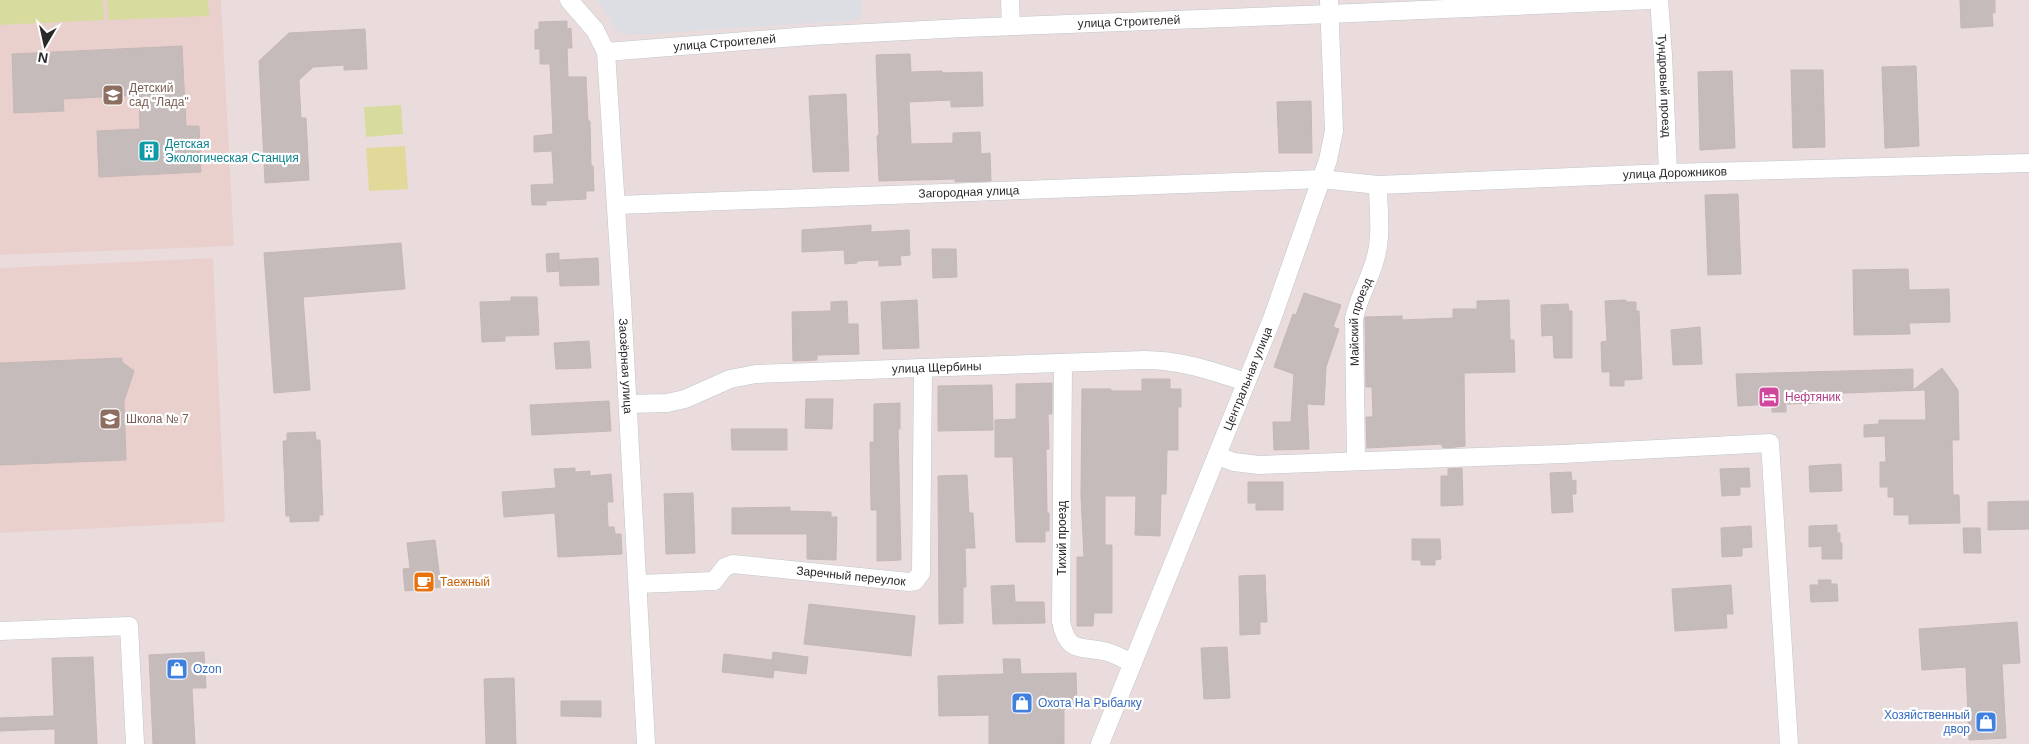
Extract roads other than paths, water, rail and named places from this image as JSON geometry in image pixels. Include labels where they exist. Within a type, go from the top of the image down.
[{"type":"street","name":"Заозёрная улица","points":[[569,0],[595,30],[606,52],[617,205],[639,584],[646,744]]},
{"type":"street","points":[[1010,0],[1011,26]]},
{"type":"street","name":"улица Строителей","points":[[606,52],[809,36],[1330,7],[1652,0]]},
{"type":"street","name":"Тундровый проезд","points":[[1658,0],[1663,54],[1668,173]]},
{"type":"street","name":"Центральная улица","points":[[1100,744],[1272,319],[1328,160],[1334,131],[1330,7]]},
{"type":"street","name":"улица Дорожников","points":[[1321,179],[1378,186],[1668,173],[2029,163]]},
{"type":"street","name":"Загородная улица","points":[[617,205],[1321,179]]},
{"type":"street","name":"Майский проезд","points":[[1356,460],[1354,319],[1356,307],[1379,246],[1378,186]]},
{"type":"street","name":"улица Щербины","points":[[628,404],[667,403],[685,400],[730,379],[756,374],[1063,362],[1162,360],[1200,366],[1246,382]]},
{"type":"street","name":"Тихий проезд","points":[[1063,362],[1061,611],[1063,629],[1066,639],[1071,645],[1114,654],[1133,664]]},
{"type":"street","name":"Заречный переулок","points":[[639,584],[714,582],[724,567],[733,564],[909,582],[915,581],[922,573],[923,368]]},
{"type":"street","points":[[1217,456],[1234,462],[1259,465],[1770,444],[1789,744]]},
{"type":"street","points":[[0,632],[129,626],[135,744]]},
{"type":"place","name":"Детский сад \"Лада\"","points":[[113,95]]},
{"type":"place","name":"Детская Экологическая Станция","points":[[149,151]]},
{"type":"place","name":"Нефтяник","points":[[1769,397]]},
{"type":"place","name":"Школа № 7","points":[[110,419]]},
{"type":"place","name":"Таежный","points":[[424,582]]},
{"type":"place","name":"Ozon","points":[[177,669]]},
{"type":"place","name":"Охота На Рыбалку","points":[[1022,703]]},
{"type":"place","name":"Хозяйственный двор","points":[[1986,722]]}]
